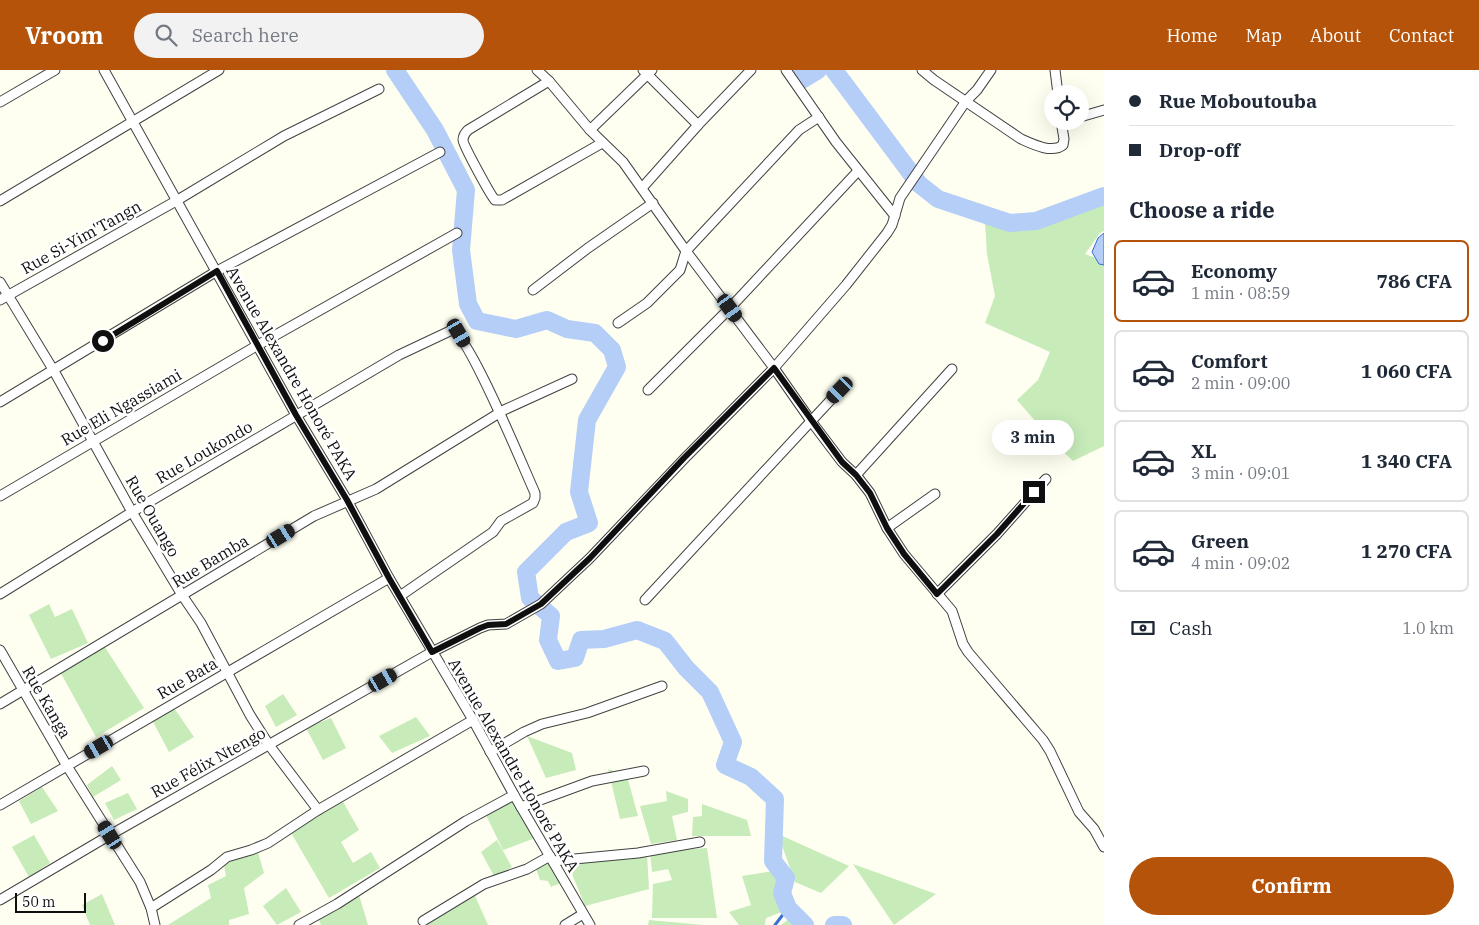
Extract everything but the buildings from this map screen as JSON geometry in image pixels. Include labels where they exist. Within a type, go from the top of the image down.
[{"type":"street","points":[[0,102],[54,70]]},
{"type":"street","name":"Avenue Alexandre Honoré PAKA","points":[[104,70],[296,415],[347,500],[389,578],[473,720],[514,796],[590,925]]},
{"type":"street","points":[[0,201],[219,70]]},
{"type":"street","points":[[538,70],[602,143],[623,162],[811,421],[842,462],[856,475],[870,493],[887,528],[904,554],[952,611],[963,644],[968,652],[1043,740],[1079,812],[1094,829],[1104,846]]},
{"type":"street","points":[[642,188],[698,125],[751,70]]},
{"type":"street","points":[[786,70],[858,171],[895,216]]},
{"type":"street","points":[[922,70],[1021,139],[1056,149],[1063,145],[1063,130]]},
{"type":"street","name":"Rue Félix Ntengo","points":[[0,900],[110,835],[432,652],[480,628],[488,625],[506,624],[541,604],[590,558],[684,458],[774,368],[846,285],[892,225],[900,198],[966,101],[977,90],[991,70]]},
{"type":"street","points":[[1055,70],[1057,85]]},
{"type":"street","points":[[590,130],[647,71],[698,125]]},
{"type":"street","points":[[549,81],[468,130],[464,135],[463,141],[466,151],[482,176],[490,195],[495,200],[502,200],[602,143]]},
{"type":"street","name":"Rue Si-Yim'Tangn","points":[[4,297],[176,201],[284,136],[379,89]]},
{"type":"street","points":[[1089,115],[1104,110]]},
{"type":"street","points":[[618,323],[647,303],[680,270],[686,251],[799,130],[819,117]]},
{"type":"street","points":[[0,402],[217,271],[440,152]]},
{"type":"street","points":[[648,390],[730,308],[858,171]]},
{"type":"street","points":[[533,290],[588,248],[653,203]]},
{"type":"street","name":"Rue Eli Ngassiami","points":[[0,496],[258,345],[457,233]]},
{"type":"street","name":"Rue Ouango","points":[[0,282],[4,297],[54,371],[132,512],[201,623],[269,745],[318,810]]},
{"type":"street","name":"Rue Loukondo","points":[[0,594],[132,512],[296,415],[399,355],[452,330],[459,333],[500,413]]},
{"type":"street","points":[[856,475],[952,369]]},
{"type":"street","name":"Rue Bamba","points":[[0,704],[314,516],[376,489],[500,413],[572,380]]},
{"type":"street","points":[[645,600],[840,390]]},
{"type":"street","points":[[400,596],[492,532],[501,521],[534,501],[534,493],[500,413]]},
{"type":"street","points":[[937,594],[997,534],[1046,479]]},
{"type":"street","points":[[887,528],[935,494]]},
{"type":"street","name":"Rue Bata","points":[[0,805],[389,578]]},
{"type":"street","name":"Rue Kanga","points":[[0,650],[67,766],[140,882],[151,908],[155,925]]},
{"type":"street","points":[[490,752],[542,724],[586,713],[662,686]]},
{"type":"street","points":[[151,908],[211,870],[227,857],[268,843],[318,810],[473,720]]},
{"type":"street","points":[[520,806],[592,781],[644,771]]},
{"type":"street","points":[[299,925],[337,904],[466,821],[514,796]]},
{"type":"street","points":[[423,921],[484,884],[552,859],[638,853],[700,842]]},
{"type":"street","points":[[565,925],[583,914]]},
{"type":"green space","points":[[1096,201],[1104,204],[1104,231],[1100,233],[1085,254],[1104,261],[1104,446],[1073,461],[1056,445],[1017,400],[1038,380],[1050,352],[985,323],[995,296],[987,254],[985,222],[1063,210]]},
{"type":"green space","points":[[49,604],[55,617],[72,609],[88,643],[51,659],[29,615]]},
{"type":"green space","points":[[101,641],[144,708],[96,737],[58,668]]},
{"type":"green space","points":[[283,694],[297,715],[276,727],[265,706]]},
{"type":"green space","points":[[170,702],[194,737],[169,752],[149,714]]},
{"type":"green space","points":[[416,717],[430,736],[392,753],[379,736]]},
{"type":"green space","points":[[331,718],[346,748],[323,760],[306,728]]},
{"type":"green space","points":[[527,736],[572,753],[576,770],[546,778]]},
{"type":"green space","points":[[112,766],[121,780],[93,797],[87,785]]},
{"type":"green space","points":[[608,769],[627,776],[638,816],[620,819]]},
{"type":"green space","points":[[42,787],[58,811],[31,824],[19,801]]},
{"type":"green space","points":[[666,791],[688,799],[688,812],[672,816],[677,840],[651,844],[640,806],[667,801]]},
{"type":"green space","points":[[128,793],[137,809],[114,820],[105,803]]},
{"type":"green space","points":[[342,800],[359,830],[341,842],[353,863],[371,852],[380,868],[329,898],[290,831]]},
{"type":"green space","points":[[515,800],[535,838],[503,850],[485,813]]},
{"type":"green space","points":[[702,804],[747,820],[751,836],[692,836],[693,817],[702,816]]},
{"type":"green space","points":[[778,834],[849,866],[821,893],[795,882]]},
{"type":"green space","points":[[34,835],[50,863],[29,877],[12,847]]},
{"type":"green space","points":[[497,840],[512,867],[494,876],[481,852]]},
{"type":"green space","points":[[707,848],[717,918],[652,918],[653,884],[672,880],[668,869],[652,872],[650,852]]},
{"type":"green space","points":[[257,849],[264,873],[244,888],[249,914],[229,920],[229,925],[168,925],[211,898],[208,885],[226,876],[224,865]]},
{"type":"green space","points":[[647,854],[649,889],[585,906],[567,862]]},
{"type":"green space","points":[[550,859],[563,882],[551,887],[548,881],[540,880],[535,866]]},
{"type":"green space","points":[[853,864],[936,894],[894,925]]},
{"type":"green space","points":[[779,870],[787,910],[766,918],[765,925],[739,925],[729,912],[751,905],[742,876]]},
{"type":"green space","points":[[286,888],[301,912],[277,925],[263,906]]},
{"type":"green space","points":[[472,889],[488,925],[429,925],[425,919]]},
{"type":"green space","points":[[102,894],[115,925],[90,925],[82,905]]},
{"type":"green space","points":[[359,895],[368,925],[321,925],[318,918]]},
{"type":"green space","points":[[795,914],[804,925],[781,925]]},
{"type":"green space","points":[[649,920],[704,925],[648,925]]},
{"type":"water","points":[[1104,233],[1104,265],[1099,264],[1092,252],[1098,238]]},
{"type":"waterway","points":[[395,70],[435,130],[466,190],[461,250],[468,304],[477,321],[516,329],[547,320],[567,329],[595,333],[612,350],[617,367],[587,420],[579,492],[589,523],[566,532],[526,572],[530,598],[551,616],[548,640],[558,661],[575,658],[581,640],[604,639],[637,630],[665,641],[686,668],[710,692],[733,742],[725,765],[751,777],[775,799],[773,861],[786,878],[782,893],[788,908],[805,925]]},
{"type":"waterway","points":[[790,70],[800,81],[818,70]]},
{"type":"waterway","points":[[834,70],[919,184],[938,199],[1010,223],[1036,221],[1104,196]]},
{"type":"waterway","points":[[775,925],[788,908]]},
{"type":"waterway","points":[[834,925],[843,925]]},
{"type":"route","points":[[103,341],[217,271],[296,415],[347,500],[432,652],[480,628],[488,625],[506,624],[516,620],[541,604],[590,558],[684,458],[774,368],[842,462],[856,475],[870,493],[887,528],[904,554],[937,594],[997,534],[1034,492]]}]
